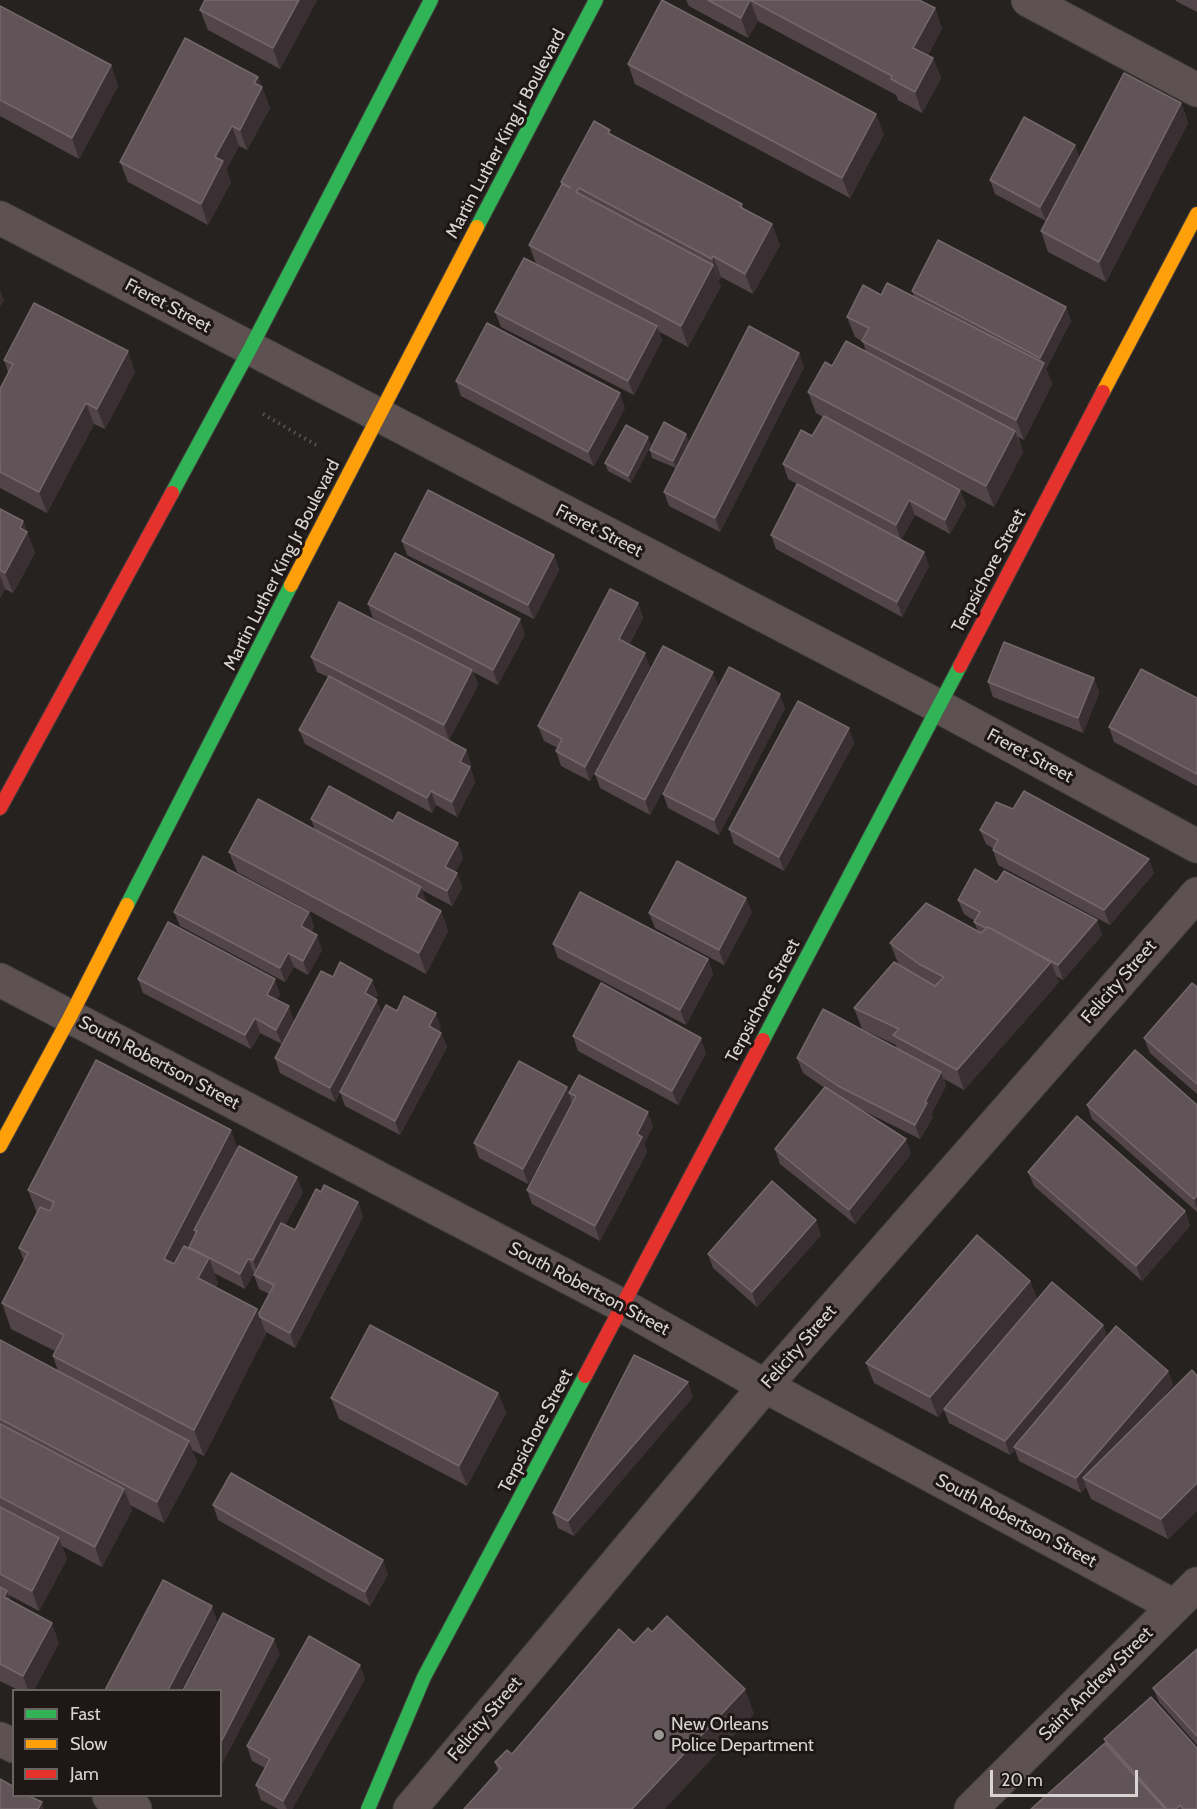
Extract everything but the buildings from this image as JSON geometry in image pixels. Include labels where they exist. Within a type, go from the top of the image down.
[{"type":"street","points":[[0,808],[250,349],[430,0]]},
{"type":"street","name":"Martin Luther King Jr Boulevard","points":[[0,1146],[70,1017],[378,416],[596,0]]},
{"type":"street","points":[[1028,0],[1197,90]]},
{"type":"street","name":"Terpsichore Street","points":[[368,1809],[424,1677],[623,1306],[1197,214]]},
{"type":"street","name":"Freret Street","points":[[0,218],[938,706],[1197,846]]},
{"type":"street","name":"Felicity Street","points":[[410,1809],[765,1386],[1197,894]]},
{"type":"street","name":"South Robertson Street","points":[[0,980],[623,1306],[765,1386],[1186,1595]]},
{"type":"street","name":"Saint Andrew Street","points":[[971,1809],[1186,1595]]},
{"type":"street","points":[[111,1797],[135,1809]]},
{"type":"path","points":[[260,412],[322,448]]},
{"type":"traffic: fast","points":[[172,493],[250,349],[431,0]]},
{"type":"traffic: fast","points":[[477,227],[596,0]]},
{"type":"traffic: fast","points":[[127,905],[291,585]]},
{"type":"traffic: fast","points":[[763,1040],[960,666]]},
{"type":"traffic: fast","points":[[368,1809],[424,1677],[585,1376]]},
{"type":"traffic: slow","points":[[1103,392],[1197,214]]},
{"type":"traffic: slow","points":[[291,585],[477,227]]},
{"type":"traffic: slow","points":[[0,1146],[127,905]]},
{"type":"traffic: jam","points":[[960,666],[1103,392]]},
{"type":"traffic: jam","points":[[0,808],[172,493]]},
{"type":"traffic: jam","points":[[585,1376],[763,1040]]},
{"type":"place","name":"New Orleans Police Department","points":[[659,1735]]}]
